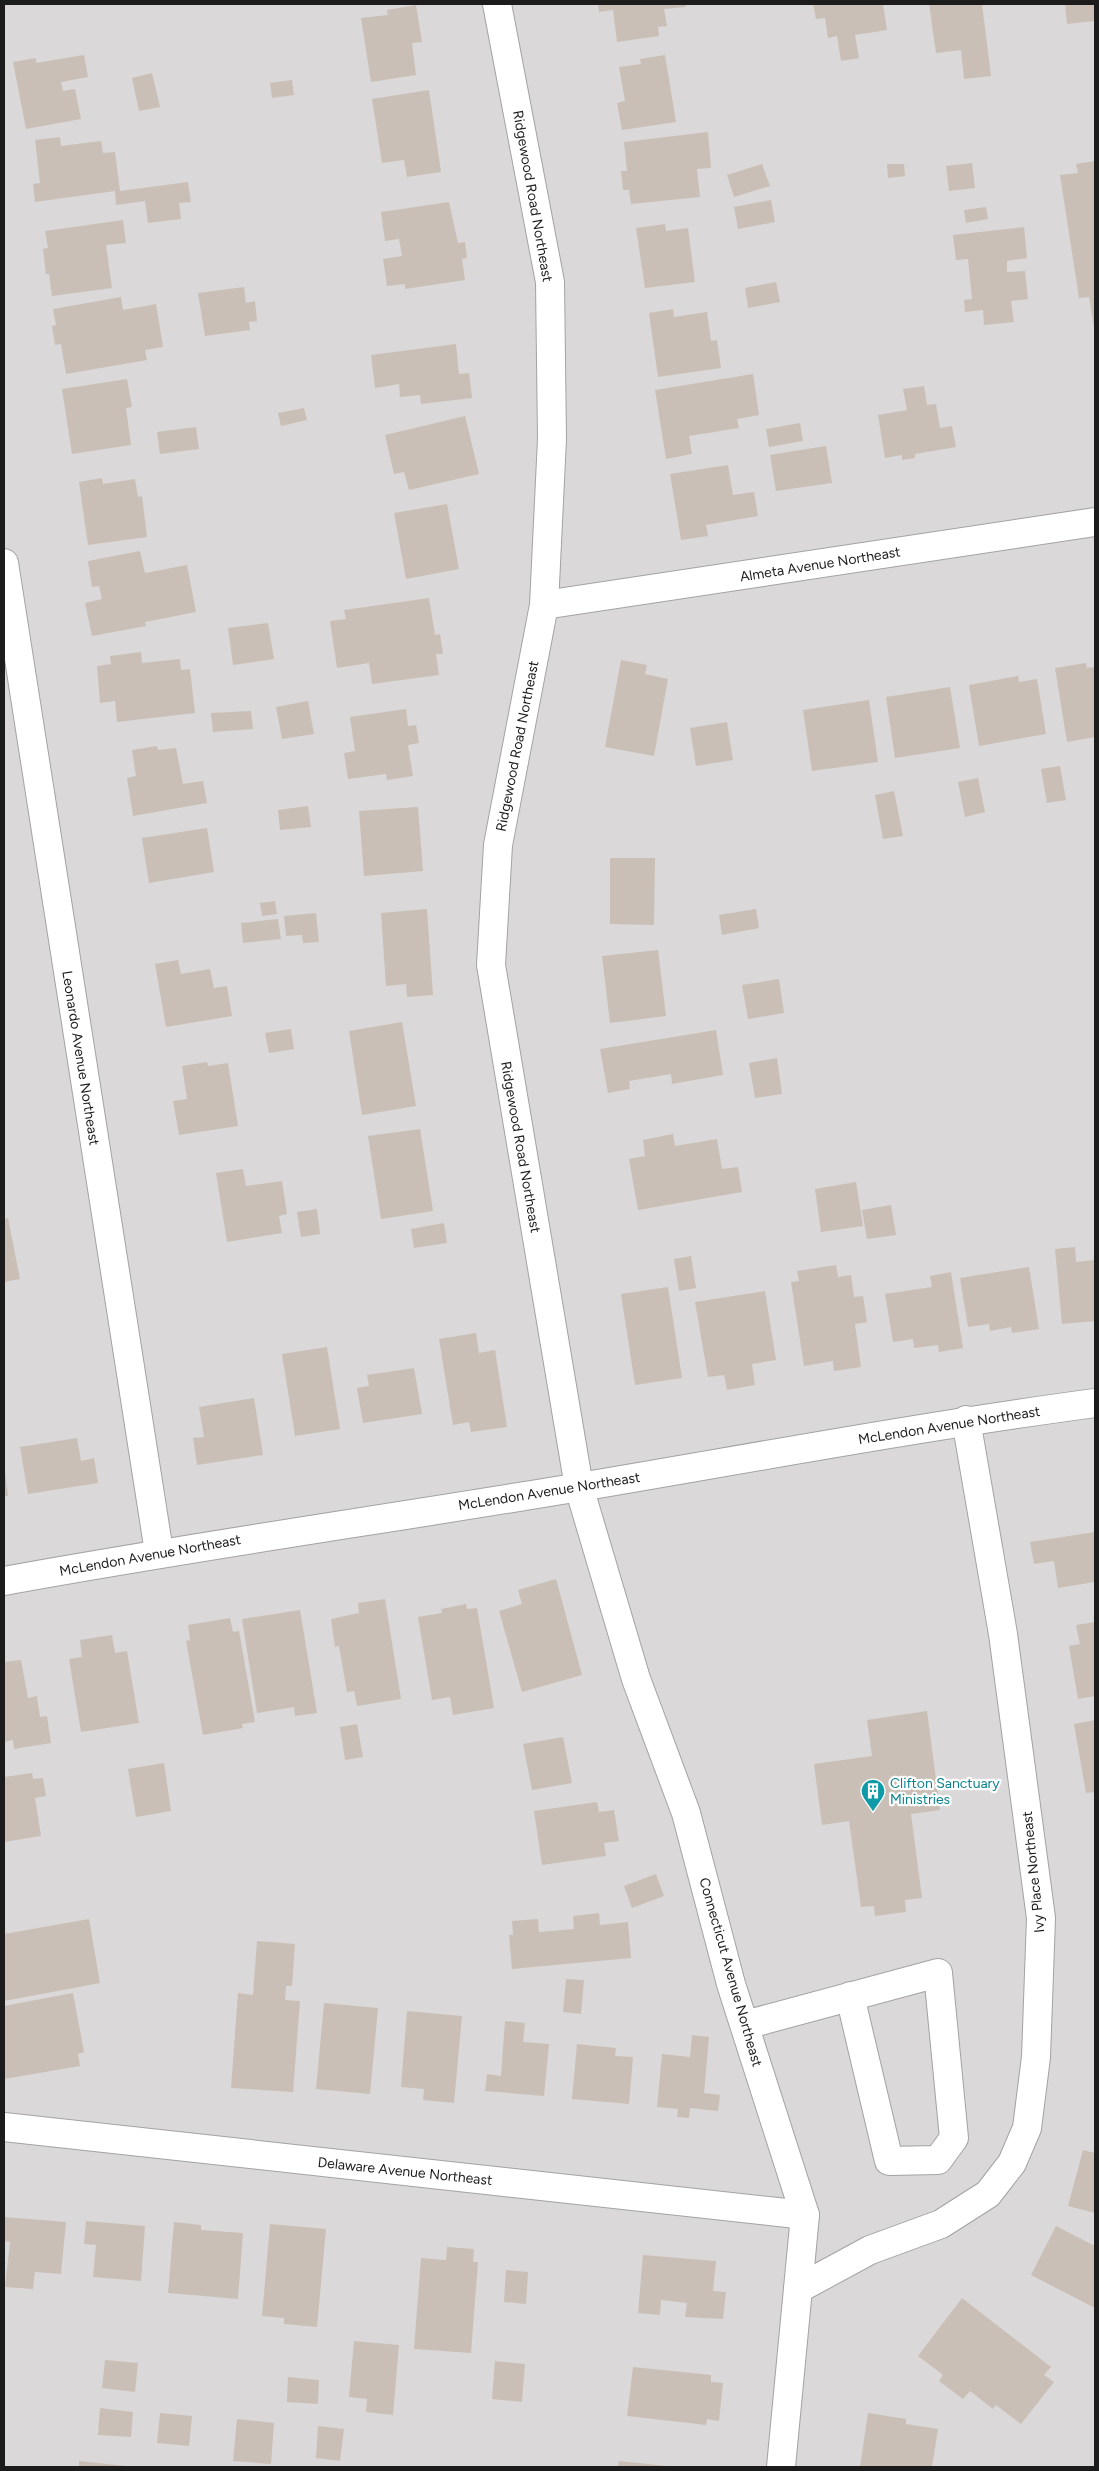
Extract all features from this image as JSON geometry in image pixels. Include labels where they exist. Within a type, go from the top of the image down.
[{"type":"street","name":"Ridgewood Road Northeast","points":[[497,4],[550,282],[552,440],[544,605],[498,845],[491,966],[579,1487]]},
{"type":"street","name":"Almeta Avenue Northeast","points":[[544,605],[1095,522]]},
{"type":"street","name":"Leonardo Avenue Northeast","points":[[4,563],[159,1552]]},
{"type":"street","name":"McLendon Avenue Northeast","points":[[4,1580],[159,1552],[579,1487],[966,1420],[1095,1403]]},
{"type":"street","name":"Ivy Place Northeast","points":[[798,2289],[870,2250],[941,2224],[988,2194],[1012,2163],[1027,2128],[1036,2057],[1041,1918],[1003,1634],[966,1420]]},
{"type":"street","name":"Connecticut Avenue Northeast","points":[[579,1487],[636,1679],[686,1813],[731,1984],[805,2215],[781,2467]]},
{"type":"street","points":[[744,2025],[850,1996],[938,1973],[954,2138],[938,2160],[889,2161],[850,1996]]},
{"type":"street","name":"Delaware Avenue Northeast","points":[[4,2127],[805,2215]]},
{"type":"shaded area","points":[[4,4],[1095,4],[1095,2467],[4,2467]]},
{"type":"building","points":[[598,4],[686,4],[686,7],[664,9],[667,26],[658,27],[659,36],[617,42],[613,10],[599,12]]},
{"type":"building","points":[[813,4],[883,4],[887,30],[855,35],[859,58],[841,61],[837,36],[828,38],[825,18],[816,19]]},
{"type":"building","points":[[929,4],[982,4],[991,76],[964,79],[961,50],[936,53]]},
{"type":"building","points":[[1065,4],[1095,4],[1095,21],[1067,24]]},
{"type":"building","points":[[416,5],[422,42],[412,43],[416,75],[371,82],[361,18],[388,15],[387,10]]},
{"type":"building","points":[[84,55],[88,77],[61,82],[63,91],[75,89],[81,119],[26,129],[13,62],[36,58],[36,63]]},
{"type":"building","points":[[665,55],[676,122],[622,130],[617,103],[625,101],[619,67],[641,64],[640,59]]},
{"type":"building","points":[[152,73],[160,107],[139,111],[132,78]]},
{"type":"building","points":[[292,80],[294,95],[272,98],[270,83]]},
{"type":"building","points":[[429,90],[441,172],[407,177],[404,160],[382,163],[372,99]]},
{"type":"building","points":[[708,132],[711,168],[697,169],[700,197],[631,204],[629,190],[623,190],[621,171],[627,171],[624,142]]},
{"type":"building","points":[[60,137],[61,146],[101,141],[103,153],[115,152],[120,191],[188,182],[191,202],[179,203],[181,219],[148,223],[145,201],[116,205],[115,191],[35,202],[33,184],[40,183],[35,140]]},
{"type":"building","points":[[1095,161],[1094,327],[1089,297],[1079,298],[1060,175],[1078,173],[1076,164]]},
{"type":"building","points":[[972,163],[975,188],[949,191],[946,166]]},
{"type":"building","points":[[762,164],[770,186],[734,197],[727,175]]},
{"type":"building","points":[[887,164],[904,164],[905,176],[888,178]]},
{"type":"building","points":[[771,200],[775,222],[738,229],[734,207]]},
{"type":"building","points":[[449,202],[458,243],[465,242],[467,258],[462,259],[465,280],[405,289],[405,284],[387,286],[383,259],[402,256],[399,239],[385,241],[381,212]]},
{"type":"building","points":[[986,207],[988,219],[966,223],[964,210]]},
{"type":"building","points":[[123,220],[126,243],[106,245],[112,288],[52,296],[49,274],[46,274],[43,249],[48,248],[45,231]]},
{"type":"building","points":[[665,224],[666,231],[688,228],[695,282],[645,288],[636,228]]},
{"type":"building","points":[[1024,227],[1027,258],[1007,261],[1007,272],[1025,271],[1028,299],[1011,301],[1014,322],[984,325],[983,310],[965,312],[964,300],[972,299],[968,259],[956,260],[953,235]]},
{"type":"building","points":[[776,282],[780,302],[748,308],[745,288]]},
{"type":"building","points":[[244,287],[246,303],[255,301],[257,321],[249,322],[250,330],[205,336],[198,293]]},
{"type":"building","points":[[121,297],[123,310],[156,304],[163,347],[145,350],[147,360],[66,374],[61,344],[55,345],[52,326],[56,325],[53,309]]},
{"type":"building","points":[[673,309],[674,317],[707,312],[711,341],[717,340],[721,368],[658,377],[649,313]]},
{"type":"building","points":[[456,344],[459,374],[469,373],[472,398],[421,404],[420,395],[400,397],[399,384],[375,388],[371,355]]},
{"type":"building","points":[[753,374],[759,415],[737,419],[739,428],[689,436],[692,454],[666,459],[655,390]]},
{"type":"building","points":[[127,379],[132,407],[126,408],[131,445],[72,454],[62,389]]},
{"type":"building","points":[[924,386],[927,405],[936,404],[940,428],[952,426],[956,447],[915,454],[915,458],[902,460],[902,455],[885,458],[878,415],[907,410],[903,389]]},
{"type":"building","points":[[304,408],[307,420],[281,426],[278,413]]},
{"type":"building","points":[[465,416],[479,474],[409,490],[404,472],[394,474],[385,435]]},
{"type":"building","points":[[800,423],[803,441],[769,447],[766,429]]},
{"type":"building","points":[[196,427],[199,449],[160,454],[157,432]]},
{"type":"building","points":[[826,446],[832,483],[776,491],[770,455]]},
{"type":"building","points":[[728,465],[733,495],[754,492],[758,516],[706,525],[708,536],[681,540],[670,474]]},
{"type":"building","points":[[102,478],[103,484],[135,479],[138,497],[142,496],[147,537],[88,545],[79,482]]},
{"type":"building","points":[[447,504],[459,569],[406,579],[394,513]]},
{"type":"building","points":[[140,551],[145,573],[187,565],[196,612],[145,622],[146,626],[92,636],[85,603],[102,599],[99,586],[92,587],[88,561]]},
{"type":"building","points":[[429,598],[435,635],[440,634],[443,654],[436,654],[439,675],[372,684],[369,663],[337,668],[330,621],[346,619],[344,610]]},
{"type":"building","points":[[268,623],[274,659],[233,665],[228,628]]},
{"type":"building","points":[[141,652],[142,663],[180,659],[181,670],[190,669],[195,713],[117,722],[115,701],[100,703],[97,666],[111,664],[110,656]]},
{"type":"building","points":[[621,660],[647,665],[645,674],[668,679],[654,756],[605,747]]},
{"type":"building","points":[[1086,663],[1087,668],[1095,667],[1095,737],[1067,742],[1055,668]]},
{"type":"building","points":[[1018,676],[1019,682],[1037,679],[1046,734],[979,746],[969,685]]},
{"type":"building","points":[[950,687],[960,748],[895,758],[886,697]]},
{"type":"building","points":[[869,700],[878,762],[812,771],[803,710]]},
{"type":"building","points":[[308,701],[314,734],[282,739],[276,707]]},
{"type":"building","points":[[406,709],[408,726],[416,725],[419,743],[408,745],[413,776],[387,780],[386,774],[348,779],[344,753],[355,751],[350,717]]},
{"type":"building","points":[[251,711],[253,729],[213,732],[211,713]]},
{"type":"building","points":[[727,722],[733,760],[696,766],[690,728]]},
{"type":"building","points":[[157,746],[158,750],[176,748],[183,784],[203,781],[207,803],[133,816],[127,778],[136,776],[132,750]]},
{"type":"building","points":[[1060,766],[1066,800],[1047,803],[1041,769]]},
{"type":"building","points":[[978,778],[985,812],[965,817],[958,782]]},
{"type":"building","points":[[894,791],[903,836],[883,839],[875,795]]},
{"type":"building","points":[[308,806],[311,827],[280,830],[278,810]]},
{"type":"building","points":[[418,807],[423,871],[364,876],[359,811]]},
{"type":"building","points":[[207,828],[214,872],[149,883],[142,838]]},
{"type":"building","points":[[610,858],[655,858],[654,925],[610,924]]},
{"type":"building","points":[[275,901],[277,914],[262,916],[260,903]]},
{"type":"building","points":[[427,909],[433,995],[407,997],[406,984],[386,986],[381,913]]},
{"type":"building","points":[[756,909],[759,928],[722,935],[719,915]]},
{"type":"building","points":[[316,913],[319,942],[303,943],[302,935],[286,936],[284,916]]},
{"type":"building","points":[[278,919],[281,939],[243,943],[241,923]]},
{"type":"building","points":[[658,950],[666,1016],[610,1023],[602,956]]},
{"type":"building","points":[[178,960],[181,974],[210,969],[214,988],[227,986],[232,1016],[166,1027],[155,964]]},
{"type":"building","points":[[779,979],[784,1013],[748,1019],[742,985]]},
{"type":"building","points":[[402,1022],[416,1106],[362,1115],[349,1031]]},
{"type":"building","points":[[291,1029],[294,1049],[269,1053],[265,1033]]},
{"type":"building","points":[[716,1030],[723,1075],[672,1084],[671,1074],[629,1081],[630,1089],[608,1093],[600,1049]]},
{"type":"building","points":[[777,1058],[782,1094],[755,1098],[749,1063]]},
{"type":"building","points":[[207,1062],[208,1066],[228,1063],[238,1126],[179,1135],[173,1101],[187,1099],[182,1066]]},
{"type":"building","points":[[420,1129],[433,1211],[381,1219],[368,1136]]},
{"type":"building","points":[[673,1134],[675,1146],[717,1139],[722,1169],[738,1167],[742,1192],[638,1210],[629,1159],[645,1156],[643,1140]]},
{"type":"building","points":[[243,1169],[246,1186],[282,1181],[287,1214],[279,1216],[282,1233],[227,1242],[216,1173]]},
{"type":"building","points":[[856,1182],[863,1226],[821,1232],[815,1189]]},
{"type":"building","points":[[891,1205],[896,1235],[867,1239],[862,1210]]},
{"type":"building","points":[[317,1209],[320,1234],[301,1237],[297,1212]]},
{"type":"building","points":[[8,1218],[20,1279],[4,1282],[4,1219]]},
{"type":"building","points":[[444,1223],[447,1243],[414,1248],[411,1229]]},
{"type":"building","points":[[1075,1247],[1076,1262],[1095,1260],[1095,1321],[1062,1324],[1055,1249]]},
{"type":"building","points":[[691,1256],[696,1288],[679,1291],[674,1259]]},
{"type":"building","points":[[836,1265],[838,1277],[851,1275],[854,1297],[863,1296],[867,1322],[855,1324],[861,1367],[834,1371],[833,1361],[804,1366],[791,1282],[799,1281],[797,1271]]},
{"type":"building","points":[[1029,1267],[1039,1329],[1012,1333],[1011,1327],[990,1331],[989,1324],[968,1327],[960,1278]]},
{"type":"building","points":[[951,1272],[963,1348],[939,1352],[938,1345],[914,1348],[913,1339],[893,1342],[885,1294],[932,1287],[930,1276]]},
{"type":"building","points":[[668,1287],[682,1378],[635,1385],[621,1294]]},
{"type":"building","points":[[765,1291],[776,1360],[752,1364],[755,1385],[727,1390],[724,1375],[708,1377],[695,1302]]},
{"type":"building","points":[[476,1333],[479,1353],[495,1350],[507,1427],[471,1432],[469,1422],[453,1425],[439,1339]]},
{"type":"building","points":[[327,1347],[340,1429],[295,1436],[282,1354]]},
{"type":"building","points":[[414,1368],[422,1414],[363,1423],[357,1388],[369,1386],[367,1375]]},
{"type":"building","points":[[254,1398],[263,1455],[197,1465],[193,1438],[204,1437],[199,1407]]},
{"type":"building","points":[[77,1438],[81,1461],[94,1458],[98,1483],[28,1494],[20,1447]]},
{"type":"building","points":[[5,1472],[8,1496],[4,1496]]},
{"type":"building","points":[[1095,1532],[1095,1582],[1058,1588],[1054,1561],[1034,1564],[1030,1542]]},
{"type":"building","points":[[556,1579],[582,1675],[522,1692],[499,1611],[522,1604],[518,1590]]},
{"type":"building","points":[[385,1599],[401,1699],[357,1706],[354,1691],[347,1692],[339,1646],[335,1647],[331,1619],[359,1613],[358,1603]]},
{"type":"building","points":[[466,1604],[467,1609],[477,1608],[494,1708],[453,1715],[450,1697],[432,1700],[418,1617],[442,1613],[441,1609]]},
{"type":"building","points":[[300,1610],[317,1713],[295,1716],[294,1707],[257,1713],[242,1619]]},
{"type":"building","points":[[230,1618],[233,1632],[239,1631],[255,1722],[242,1724],[243,1728],[203,1735],[186,1641],[190,1640],[188,1625]]},
{"type":"building","points":[[1095,1622],[1095,1696],[1078,1699],[1069,1646],[1080,1644],[1076,1625]]},
{"type":"building","points":[[112,1635],[115,1653],[127,1651],[139,1723],[81,1732],[69,1659],[82,1657],[80,1640]]},
{"type":"building","points":[[21,1660],[28,1698],[37,1696],[40,1717],[47,1716],[51,1743],[14,1749],[13,1740],[4,1742],[4,1662]]},
{"type":"building","name":"Clifton Sanctuary Ministries","points":[[927,1711],[940,1810],[911,1814],[922,1898],[905,1900],[906,1912],[875,1916],[874,1906],[861,1907],[849,1821],[822,1825],[814,1764],[872,1756],[867,1720]]},
{"type":"building","points":[[1095,1720],[1095,1792],[1086,1793],[1074,1724]]},
{"type":"building","points":[[357,1724],[363,1757],[345,1760],[340,1727]]},
{"type":"building","points":[[563,1737],[572,1783],[532,1790],[523,1744]]},
{"type":"building","points":[[164,1763],[171,1811],[136,1817],[128,1769]]},
{"type":"building","points":[[32,1773],[33,1779],[43,1778],[46,1796],[35,1798],[41,1836],[4,1842],[4,1777]]},
{"type":"building","points":[[597,1802],[599,1812],[614,1810],[619,1841],[604,1843],[606,1856],[542,1865],[534,1811]]},
{"type":"building","points":[[656,1874],[664,1896],[632,1908],[624,1886]]},
{"type":"building","points":[[599,1913],[600,1925],[628,1922],[631,1958],[512,1969],[509,1935],[513,1935],[512,1921],[538,1919],[539,1932],[574,1929],[573,1916]]},
{"type":"building","points":[[89,1919],[100,1983],[4,2001],[4,1934]]},
{"type":"building","points":[[257,1941],[295,1944],[292,1986],[286,1986],[285,2000],[300,2001],[293,2092],[231,2088],[238,1993],[253,1995]]},
{"type":"building","points":[[566,1979],[584,1980],[581,2014],[563,2012]]},
{"type":"building","points":[[73,1993],[84,2052],[78,2054],[80,2066],[4,2079],[4,2006]]},
{"type":"building","points":[[324,2003],[378,2008],[370,2094],[316,2089]]},
{"type":"building","points":[[407,2011],[462,2016],[454,2103],[423,2100],[424,2089],[401,2087]]},
{"type":"building","points":[[505,2021],[525,2023],[523,2042],[549,2044],[544,2096],[485,2091],[487,2074],[501,2076]]},
{"type":"building","points":[[692,2035],[709,2037],[704,2093],[720,2095],[718,2111],[690,2108],[689,2118],[677,2117],[678,2109],[657,2107],[662,2054],[690,2057]]},
{"type":"building","points":[[577,2044],[616,2048],[615,2056],[633,2057],[629,2104],[572,2099]]},
{"type":"building","points":[[1083,2150],[1095,2153],[1095,2213],[1068,2206]]},
{"type":"building","points":[[4,2217],[66,2222],[61,2274],[35,2272],[33,2289],[5,2287],[10,2242],[4,2241]]},
{"type":"building","points":[[86,2221],[145,2226],[141,2281],[93,2277],[96,2245],[84,2244]]},
{"type":"building","points":[[174,2222],[201,2225],[201,2230],[243,2233],[238,2299],[168,2293]]},
{"type":"building","points":[[270,2224],[326,2229],[317,2327],[284,2324],[284,2318],[262,2316]]},
{"type":"building","points":[[1056,2226],[1095,2246],[1095,2308],[1031,2275]]},
{"type":"building","points":[[447,2247],[474,2249],[473,2262],[478,2262],[471,2353],[414,2349],[421,2258],[446,2260]]},
{"type":"building","points":[[643,2255],[716,2261],[713,2291],[726,2292],[723,2319],[685,2317],[687,2303],[661,2300],[660,2315],[638,2313]]},
{"type":"building","points":[[506,2270],[528,2272],[526,2304],[504,2302]]},
{"type":"building","points":[[962,2298],[1051,2367],[1044,2375],[1054,2382],[1021,2424],[996,2405],[993,2409],[970,2391],[963,2399],[939,2381],[943,2375],[918,2356]]},
{"type":"building","points":[[354,2341],[399,2345],[393,2415],[366,2412],[367,2399],[349,2397]]},
{"type":"building","points":[[105,2360],[138,2363],[135,2392],[102,2388]]},
{"type":"building","points":[[495,2361],[525,2364],[522,2402],[492,2399]]},
{"type":"building","points":[[633,2367],[711,2375],[711,2382],[723,2383],[719,2421],[707,2419],[706,2425],[627,2416]]},
{"type":"building","points":[[288,2377],[319,2380],[318,2404],[287,2402]]},
{"type":"building","points":[[100,2408],[133,2412],[131,2437],[98,2435]]},
{"type":"building","points":[[160,2413],[192,2416],[189,2446],[157,2443]]},
{"type":"building","points":[[868,2413],[906,2419],[906,2424],[938,2429],[932,2467],[860,2467]]},
{"type":"building","points":[[237,2419],[274,2423],[271,2464],[233,2461]]},
{"type":"building","points":[[318,2426],[344,2429],[340,2461],[316,2458]]},
{"type":"building","points":[[79,2461],[126,2466],[126,2467],[79,2467]]},
{"type":"building","points":[[619,2461],[667,2466],[667,2467],[618,2467]]},
{"type":"place","name":"Clifton Sanctuary Ministries","points":[[873,1812]]}]
